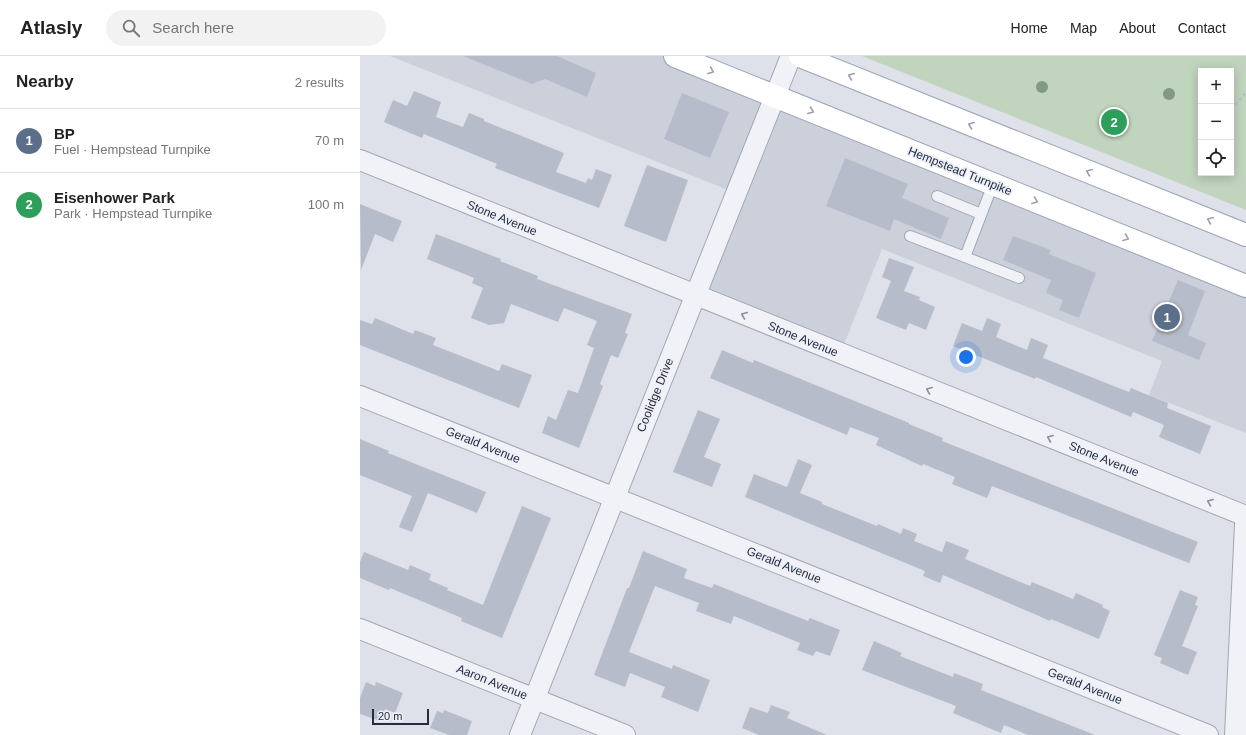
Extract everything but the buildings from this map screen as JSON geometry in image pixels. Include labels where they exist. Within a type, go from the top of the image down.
[{"type":"main road","name":"Hempstead Turnpike","points":[[675,56],[1246,286]]},
{"type":"main road","points":[[800,56],[1246,235]]},
{"type":"street","name":"Coolidge Drive","points":[[520,735],[791,56]]},
{"type":"street","name":"Stone Avenue","points":[[360,160],[695,296],[1246,516]]},
{"type":"street","name":"Gerald Avenue","points":[[360,396],[1208,735]]},
{"type":"street","points":[[1236,735],[1246,525]]},
{"type":"street","name":"Aaron Avenue","points":[[360,629],[625,735]]},
{"type":"lane","points":[[965,257],[993,184]]},
{"type":"lane","points":[[937,196],[981,214]]},
{"type":"lane","points":[[910,236],[1019,278]]},
{"type":"path","points":[[1234,106],[1246,93]]},
{"type":"shaded area","points":[[390,56],[669,56],[1246,291],[1246,433],[1149,395],[1162,361],[882,249],[839,357],[694,296],[736,193]]},
{"type":"green space","points":[[862,56],[1246,56],[1246,210]]},
{"type":"place","name":"Eisenhower Park","points":[[1114,122]]},
{"type":"place","name":"BP","points":[[1167,317]]}]
